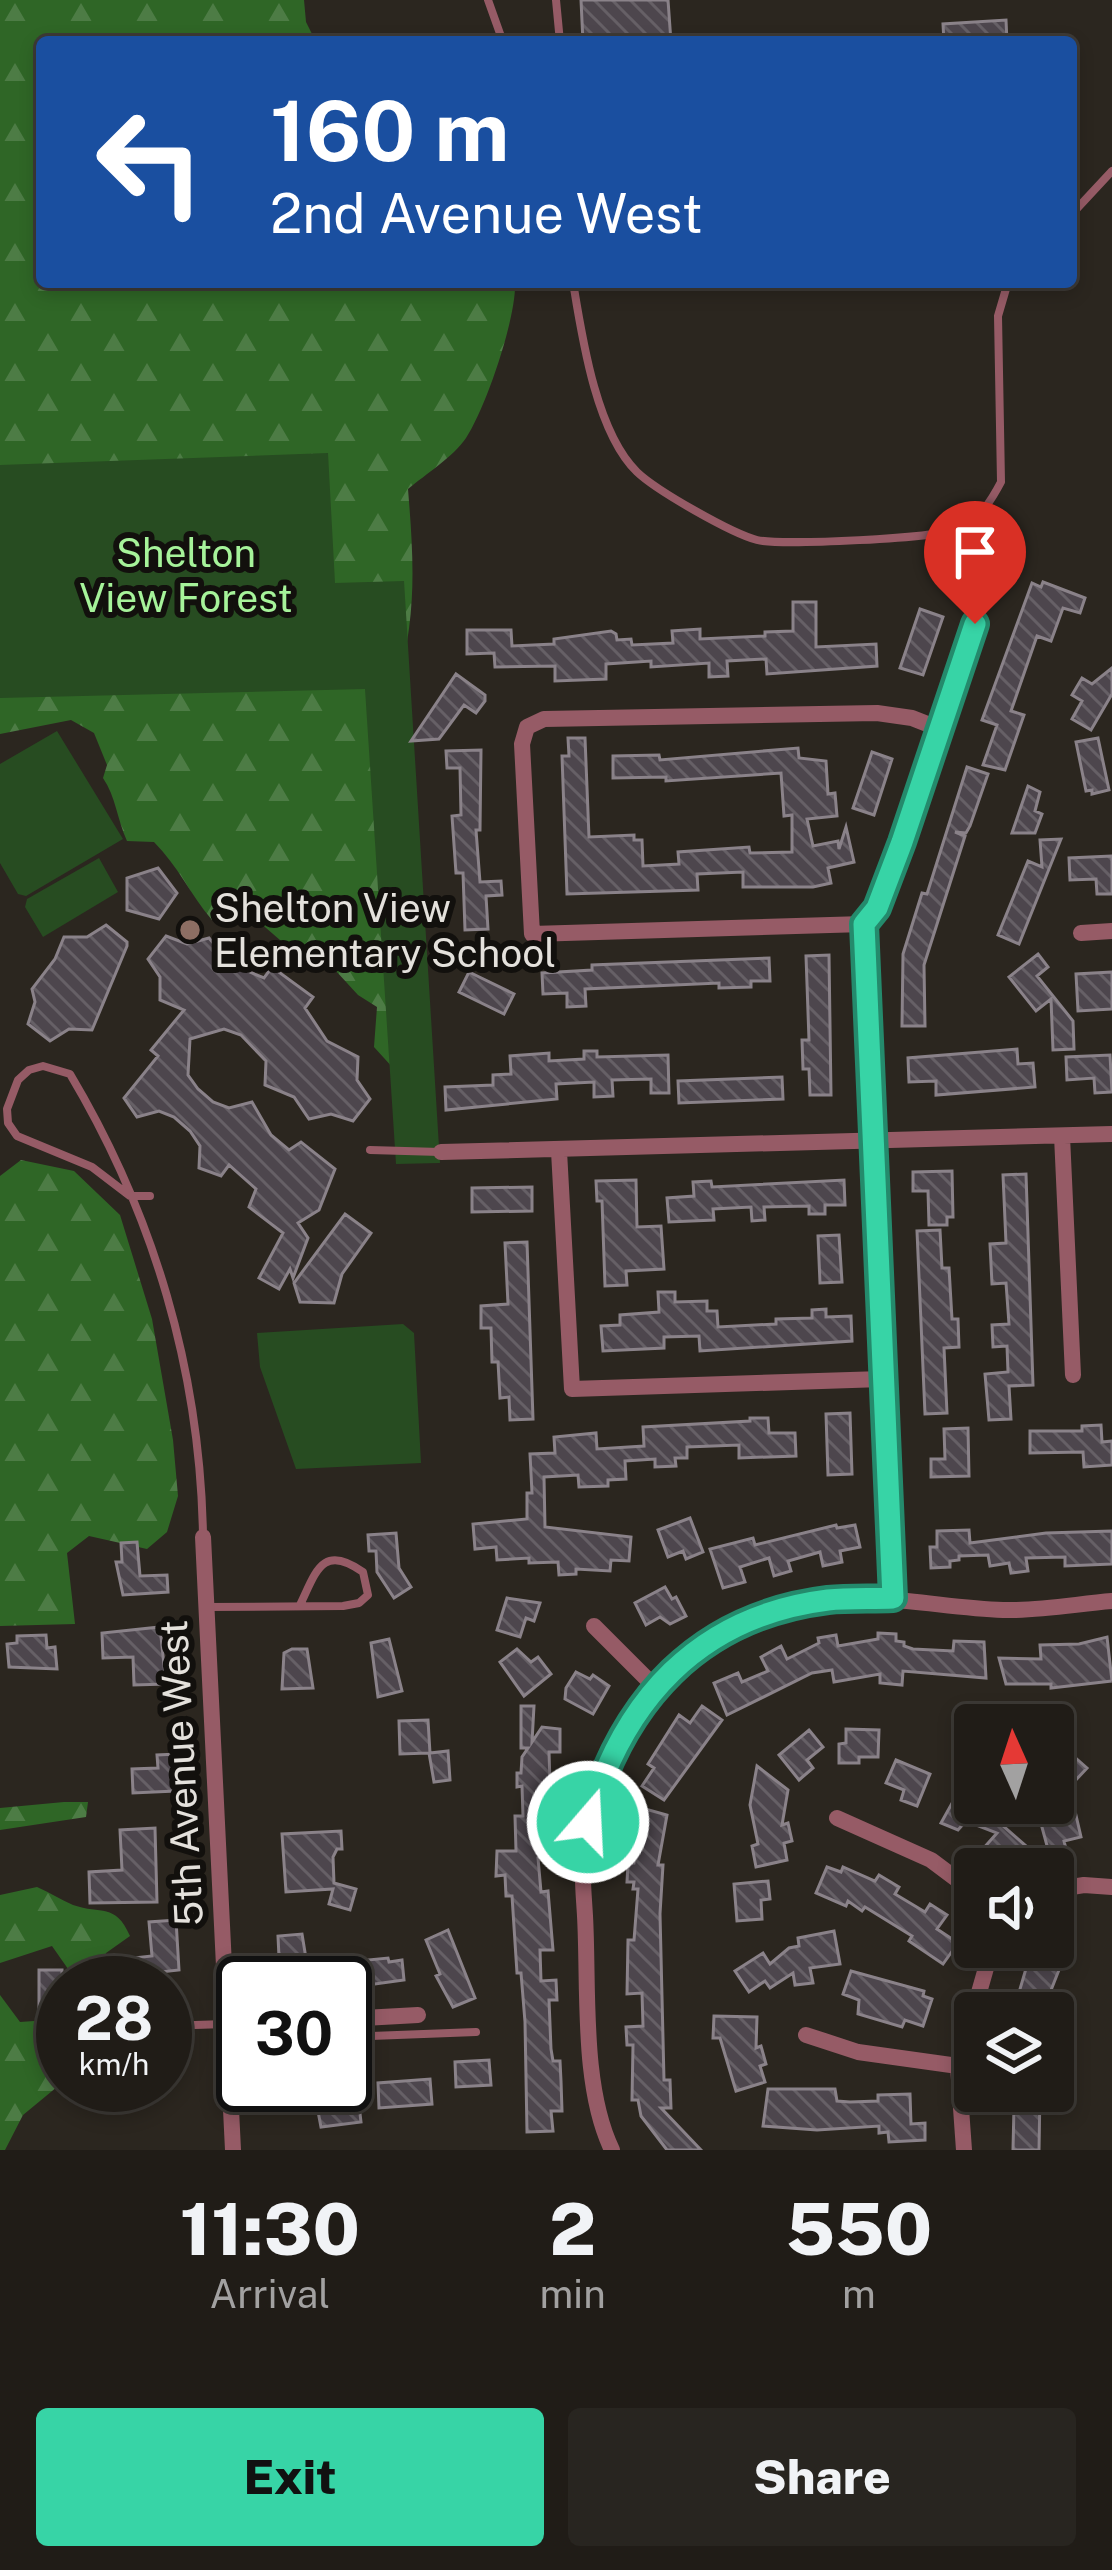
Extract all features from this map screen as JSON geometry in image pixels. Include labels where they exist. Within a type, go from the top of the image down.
[{"type":"street","points":[[893,1598],[864,924],[877,908],[986,588]]},
{"type":"street","points":[[864,924],[532,934],[526,727],[544,719],[878,712],[940,729]]},
{"type":"street","points":[[1081,932],[1112,931]]},
{"type":"street","points":[[442,1152],[1112,1134]]},
{"type":"street","points":[[1062,1136],[1072,1375]]},
{"type":"street","points":[[560,1150],[572,1389],[882,1379]]},
{"type":"street","name":"5th Avenue West","points":[[202,1537],[230,1956]]},
{"type":"street","points":[[612,2150],[594,2093],[582,1862],[600,1779],[654,1687],[698,1649],[767,1614],[827,1600],[893,1598],[1007,1610],[1112,1601]]},
{"type":"street","points":[[593,1626],[654,1687]]},
{"type":"street","points":[[837,1818],[932,1859],[954,1876]]},
{"type":"street","points":[[1074,1888],[1111,1884]]},
{"type":"street","points":[[372,2018],[418,2015]]},
{"type":"street","points":[[806,2035],[858,2052],[954,2065]]},
{"type":"street","name":"5th Avenue West","points":[[233,2150],[234,2112]]},
{"type":"street","points":[[961,2112],[964,2150]]},
{"type":"lane","points":[[488,0],[501,36]]},
{"type":"lane","points":[[556,0],[559,36]]},
{"type":"lane","points":[[1077,209],[1112,171]]},
{"type":"lane","points":[[574,288],[597,393],[623,456],[640,475],[734,531],[780,544],[956,531],[991,501],[1001,482],[998,316],[1006,288]]},
{"type":"lane","points":[[150,1196],[130,1196],[92,1167],[17,1136],[8,1123],[7,1109],[18,1080],[43,1066],[70,1074],[130,1196],[171,1300],[186,1361],[199,1462],[202,1537]]},
{"type":"lane","points":[[370,1150],[442,1152]]},
{"type":"lane","points":[[206,1607],[300,1606],[359,1603],[368,1595],[363,1572],[339,1559],[328,1560],[318,1568],[300,1606]]},
{"type":"lane","points":[[372,2036],[476,2032]]},
{"type":"green space","points":[[0,0],[304,0],[313,36],[36,36],[36,288],[515,288],[506,338],[474,424],[454,452],[408,489],[412,589],[397,687],[394,1069],[374,1047],[377,1007],[336,971],[295,953],[258,921],[212,920],[154,842],[127,841],[103,778],[107,765],[94,733],[71,720],[0,734]]},
{"type":"green space","name":"Shelton View Forest","points":[[328,453],[335,583],[404,581],[440,1163],[396,1164],[365,689],[0,698],[0,465]]},
{"type":"green space","points":[[57,731],[123,839],[26,896],[18,894],[0,863],[0,764]]},
{"type":"green space","points":[[99,858],[118,892],[43,937],[25,907],[27,899]]},
{"type":"green space","points":[[21,1160],[74,1171],[120,1215],[152,1319],[173,1440],[178,1496],[167,1532],[147,1549],[89,1536],[67,1553],[75,1624],[0,1626],[0,1176]]},
{"type":"green space","points":[[403,1324],[414,1333],[421,1463],[296,1469],[260,1367],[257,1333]]},
{"type":"green space","points":[[88,1802],[86,1817],[0,1830],[0,1808]]},
{"type":"green space","points":[[37,1887],[73,1905],[113,1914],[130,1936],[105,1956],[59,1956],[52,1946],[0,1963],[0,1895]]},
{"type":"green space","points":[[0,1995],[20,2022],[36,2021],[36,2104],[23,2115],[5,2150],[0,2150]]},
{"type":"building","points":[[581,0],[668,0],[671,36],[583,36]]},
{"type":"building","points":[[1006,20],[1007,36],[944,36],[943,24]]},
{"type":"building","points":[[1043,582],[1085,598],[1080,613],[1063,608],[1051,641],[1037,636],[1011,711],[1024,715],[1005,770],[983,765],[997,725],[982,720],[1032,583],[1041,587]]},
{"type":"building","points":[[793,602],[816,602],[816,647],[876,644],[877,666],[767,674],[766,659],[727,661],[728,676],[709,677],[709,663],[651,667],[651,661],[606,664],[606,679],[555,681],[555,666],[495,667],[494,653],[467,654],[467,630],[511,630],[512,646],[554,644],[554,639],[611,631],[617,640],[631,639],[632,645],[673,643],[672,631],[700,629],[700,639],[765,636],[765,632],[793,631]]},
{"type":"building","points":[[920,609],[943,617],[923,675],[900,668]]},
{"type":"building","points":[[1112,668],[1112,694],[1091,730],[1072,719],[1082,701],[1072,695],[1082,678],[1092,684]]},
{"type":"building","points":[[456,674],[485,695],[485,701],[476,713],[464,705],[439,739],[411,741]]},
{"type":"building","points":[[568,738],[585,738],[589,837],[634,835],[634,840],[642,840],[643,866],[679,864],[678,852],[749,847],[750,853],[792,852],[792,815],[784,816],[781,773],[666,781],[666,777],[613,778],[613,756],[659,755],[660,760],[798,748],[799,758],[826,761],[828,794],[835,793],[837,816],[807,819],[813,846],[838,841],[839,849],[846,827],[854,862],[828,868],[831,883],[813,887],[743,887],[743,872],[697,874],[698,890],[567,894],[562,756],[569,756]]},
{"type":"building","points":[[1098,738],[1109,790],[1092,794],[1086,791],[1076,742]]},
{"type":"building","points":[[481,750],[480,830],[476,830],[480,882],[501,881],[502,895],[486,896],[488,929],[465,930],[463,873],[456,873],[452,816],[461,815],[460,768],[447,768],[446,751]]},
{"type":"building","points":[[872,752],[892,759],[874,815],[853,808]]},
{"type":"building","points":[[967,767],[988,774],[970,826],[966,833],[955,832],[965,836],[924,965],[925,1026],[902,1026],[903,954]]},
{"type":"building","points":[[1028,786],[1040,792],[1035,811],[1042,814],[1035,833],[1012,833]]},
{"type":"building","points":[[1061,839],[1019,944],[998,935],[1028,861],[1042,867],[1040,840]]},
{"type":"building","points":[[1112,856],[1112,894],[1097,894],[1096,879],[1070,880],[1069,858]]},
{"type":"building","points":[[158,868],[177,893],[159,919],[127,910],[127,878]]},
{"type":"building","points":[[106,925],[127,946],[92,1030],[69,1029],[50,1041],[28,1024],[35,1002],[32,989],[55,959],[64,937],[87,937]]},
{"type":"building","points":[[166,936],[187,944],[209,938],[231,964],[264,978],[272,967],[313,997],[305,1008],[327,1041],[358,1057],[357,1080],[370,1099],[353,1121],[331,1114],[309,1119],[294,1097],[265,1085],[266,1061],[241,1035],[224,1029],[190,1039],[188,1075],[198,1089],[229,1108],[252,1102],[271,1135],[289,1150],[301,1142],[335,1169],[319,1210],[298,1223],[308,1238],[293,1278],[290,1269],[279,1289],[259,1278],[283,1233],[249,1207],[256,1189],[229,1165],[221,1176],[199,1168],[200,1146],[190,1131],[159,1111],[137,1117],[124,1098],[158,1056],[151,1050],[184,1010],[160,1000],[160,977],[148,959]]},
{"type":"building","points":[[1038,954],[1048,967],[1037,976],[1073,1021],[1074,1049],[1053,1050],[1051,999],[1036,1011],[1009,977]]},
{"type":"building","points":[[829,955],[831,1095],[810,1095],[802,1040],[809,1040],[806,956]]},
{"type":"building","points":[[769,958],[770,981],[751,981],[751,987],[719,988],[719,983],[585,989],[586,1006],[567,1007],[567,993],[543,994],[542,973],[592,970],[592,965]]},
{"type":"building","points":[[469,972],[514,994],[504,1014],[459,992]]},
{"type":"building","points":[[1112,972],[1112,1009],[1078,1011],[1076,974]]},
{"type":"building","points":[[1017,1049],[1018,1064],[1033,1063],[1035,1087],[936,1095],[936,1081],[909,1082],[908,1058]]},
{"type":"building","points":[[584,1051],[597,1051],[597,1057],[668,1055],[669,1093],[651,1093],[651,1079],[612,1080],[613,1096],[594,1097],[594,1082],[556,1084],[557,1099],[446,1110],[445,1087],[493,1085],[493,1075],[511,1074],[510,1056],[549,1053],[549,1061],[584,1059]]},
{"type":"building","points":[[1110,1055],[1112,1092],[1095,1093],[1094,1078],[1067,1080],[1066,1057]]},
{"type":"building","points":[[782,1077],[783,1099],[679,1103],[678,1081]]},
{"type":"building","points":[[952,1171],[953,1217],[947,1217],[947,1225],[929,1225],[928,1191],[913,1191],[913,1172]]},
{"type":"building","points":[[1026,1174],[1033,1385],[1009,1386],[1011,1419],[989,1420],[985,1374],[1008,1372],[1007,1346],[993,1347],[992,1325],[1009,1324],[1006,1283],[992,1284],[990,1244],[1006,1243],[1003,1175]]},
{"type":"building","points":[[636,1180],[637,1227],[661,1226],[664,1269],[626,1271],[627,1285],[605,1286],[602,1201],[597,1201],[596,1181]]},
{"type":"building","points":[[844,1180],[845,1205],[825,1205],[825,1214],[809,1214],[809,1206],[764,1207],[765,1220],[752,1221],[751,1207],[713,1209],[714,1220],[669,1222],[667,1198],[694,1196],[693,1182],[711,1181],[712,1187]]},
{"type":"building","points":[[532,1187],[532,1211],[472,1212],[472,1188]]},
{"type":"building","points":[[345,1214],[371,1233],[342,1274],[334,1303],[300,1302],[294,1283]]},
{"type":"building","points":[[940,1230],[942,1268],[949,1268],[959,1347],[944,1348],[947,1413],[925,1414],[917,1231]]},
{"type":"building","points":[[839,1235],[842,1282],[820,1283],[818,1236]]},
{"type":"building","points":[[527,1242],[533,1419],[510,1420],[509,1397],[500,1398],[498,1362],[492,1362],[491,1328],[481,1328],[481,1306],[508,1304],[505,1243]]},
{"type":"building","points":[[658,1292],[675,1292],[675,1302],[707,1301],[707,1311],[717,1311],[718,1327],[812,1318],[812,1310],[826,1309],[826,1317],[851,1316],[852,1341],[700,1351],[699,1336],[664,1337],[664,1348],[603,1351],[601,1326],[620,1325],[620,1315],[659,1312]]},
{"type":"building","points":[[850,1413],[852,1474],[828,1475],[826,1414]]},
{"type":"building","points":[[768,1418],[769,1433],[795,1433],[796,1456],[739,1458],[739,1445],[687,1447],[687,1458],[675,1458],[676,1466],[655,1467],[655,1459],[625,1461],[626,1479],[608,1480],[608,1486],[579,1487],[578,1475],[544,1477],[545,1527],[631,1537],[629,1561],[611,1560],[610,1571],[576,1569],[576,1574],[559,1575],[558,1562],[497,1560],[496,1547],[475,1549],[473,1524],[527,1519],[527,1493],[532,1493],[530,1454],[555,1453],[554,1437],[596,1433],[597,1449],[644,1446],[643,1427]]},
{"type":"building","points":[[1101,1425],[1102,1442],[1112,1441],[1112,1465],[1084,1467],[1083,1452],[1030,1453],[1030,1431],[1082,1431],[1082,1426]]},
{"type":"building","points":[[968,1428],[969,1476],[931,1477],[931,1459],[945,1459],[944,1429]]},
{"type":"building","points":[[690,1518],[703,1552],[686,1559],[683,1551],[668,1557],[658,1530]]},
{"type":"building","points":[[836,1525],[855,1525],[860,1547],[840,1551],[842,1562],[823,1566],[820,1552],[788,1561],[791,1571],[774,1576],[769,1558],[740,1567],[745,1582],[723,1588],[710,1549],[753,1538],[755,1545]]},
{"type":"building","points":[[969,1530],[970,1543],[1112,1531],[1112,1564],[1065,1566],[1065,1557],[1026,1558],[1028,1571],[1011,1573],[1009,1563],[990,1566],[988,1555],[959,1556],[950,1561],[950,1567],[931,1568],[930,1547],[937,1547],[937,1531]]},
{"type":"building","points":[[396,1533],[399,1568],[411,1587],[394,1598],[377,1572],[376,1551],[369,1551],[368,1535]]},
{"type":"building","points":[[137,1542],[140,1576],[167,1575],[168,1592],[123,1595],[116,1562],[122,1562],[121,1543]]},
{"type":"building","points":[[665,1587],[686,1616],[670,1624],[660,1617],[646,1625],[635,1603]]},
{"type":"building","points":[[507,1598],[540,1603],[534,1621],[526,1618],[520,1637],[497,1630]]},
{"type":"building","points":[[160,1627],[166,1684],[134,1685],[133,1657],[103,1658],[102,1633]]},
{"type":"building","points":[[878,1633],[896,1634],[896,1641],[913,1649],[953,1651],[954,1641],[984,1642],[986,1678],[903,1671],[902,1685],[880,1683],[880,1674],[834,1682],[832,1670],[812,1673],[727,1715],[714,1683],[738,1673],[742,1682],[768,1671],[761,1657],[781,1646],[787,1659],[819,1643],[818,1638],[836,1635],[838,1646],[878,1639]]},
{"type":"building","points":[[46,1635],[47,1648],[55,1647],[57,1669],[9,1667],[7,1644],[17,1643],[17,1636]]},
{"type":"building","points":[[1107,1637],[1112,1681],[1051,1688],[1051,1684],[1006,1684],[999,1658],[1041,1659],[1040,1645],[1079,1644]]},
{"type":"building","points":[[389,1639],[402,1691],[378,1697],[371,1643]]},
{"type":"building","points":[[307,1649],[313,1688],[282,1689],[284,1653]]},
{"type":"building","points":[[517,1649],[531,1662],[538,1657],[551,1674],[524,1696],[500,1662]]},
{"type":"building","points":[[576,1672],[590,1679],[593,1675],[609,1686],[593,1714],[565,1699]]},
{"type":"building","points":[[521,1706],[534,1706],[532,1742],[542,1727],[560,1729],[560,1752],[549,1752],[550,1783],[559,1783],[560,1801],[553,1802],[554,1839],[541,1840],[542,1857],[538,1858],[541,1892],[548,1891],[553,1950],[540,1950],[541,1981],[556,1980],[557,2000],[549,2000],[551,2049],[553,2061],[560,2061],[562,2111],[551,2111],[553,2131],[527,2132],[525,2022],[512,1896],[506,1896],[505,1875],[496,1876],[497,1851],[516,1851],[515,1816],[523,1816],[517,1773],[521,1773],[528,1748],[521,1748]]},
{"type":"building","points":[[702,1706],[722,1720],[664,1800],[642,1786],[654,1768],[648,1764],[679,1715],[690,1723]]},
{"type":"building","points":[[428,1720],[430,1753],[448,1751],[450,1780],[434,1782],[429,1753],[400,1754],[399,1721]]},
{"type":"building","points":[[846,1729],[879,1730],[878,1757],[839,1763],[839,1744],[846,1743]]},
{"type":"building","points":[[809,1730],[823,1747],[807,1760],[813,1768],[799,1780],[779,1755]]},
{"type":"building","points":[[177,1754],[175,1791],[133,1793],[132,1769],[158,1768],[157,1755]]},
{"type":"building","points":[[1074,1756],[1087,1768],[1074,1782]]},
{"type":"building","points":[[896,1760],[930,1774],[917,1806],[901,1800],[904,1790],[886,1783]]},
{"type":"building","points":[[757,1766],[788,1790],[782,1825],[788,1823],[792,1841],[784,1843],[787,1860],[756,1867],[752,1846],[758,1844],[750,1805]]},
{"type":"building","points":[[954,1800],[954,1824],[963,1824],[958,1830],[941,1823]]},
{"type":"building","points":[[631,1805],[667,1815],[658,1865],[663,1865],[664,2080],[670,2080],[671,2108],[661,2108],[701,2150],[667,2150],[641,2116],[638,2100],[632,2100],[633,2045],[627,2045],[626,2027],[643,2026],[642,1993],[627,1994],[628,1940],[634,1940],[638,1889],[633,1889],[634,1882],[627,1882],[628,1863],[634,1863],[640,1826],[628,1824]]},
{"type":"building","points":[[1074,1811],[1081,1837],[1064,1841],[1066,1848],[1048,1848],[1041,1824],[1074,1824]]},
{"type":"building","points":[[974,1824],[1001,1824],[1028,1848],[984,1848],[997,1833]]},
{"type":"building","points":[[155,1828],[157,1902],[90,1903],[89,1872],[122,1870],[120,1830]]},
{"type":"building","points":[[341,1831],[342,1849],[333,1857],[334,1883],[356,1889],[350,1910],[329,1904],[333,1889],[286,1892],[282,1834]]},
{"type":"building","points":[[827,1867],[841,1872],[843,1867],[875,1881],[879,1875],[899,1887],[895,1894],[925,1912],[930,1904],[947,1915],[937,1929],[954,1940],[954,1949],[943,1964],[909,1941],[912,1936],[865,1907],[862,1911],[848,1901],[846,1906],[816,1893]]},
{"type":"building","points":[[768,1881],[770,1899],[761,1900],[762,1919],[737,1921],[734,1884]]},
{"type":"building","points":[[176,1920],[178,1956],[152,1956],[149,1922]]},
{"type":"building","points":[[448,1930],[475,1998],[453,2007],[436,1976],[440,1974],[426,1940]]},
{"type":"building","points":[[834,1931],[840,1964],[810,1968],[813,1983],[795,1985],[793,1973],[770,1988],[765,1981],[749,1992],[735,1971],[763,1953],[770,1964],[799,1946],[798,1938]]},
{"type":"building","points":[[302,1934],[306,1956],[279,1956],[278,1936]]},
{"type":"building","points":[[372,1960],[402,1960],[404,1980],[372,1984]]},
{"type":"building","points":[[1026,1968],[1060,1968],[1050,1992],[1019,1992]]},
{"type":"building","points":[[851,1971],[924,1991],[923,1996],[932,1999],[923,2026],[905,2020],[902,2027],[858,2014],[859,2000],[843,1994]]},
{"type":"building","points":[[714,2016],[757,2017],[756,2048],[761,2046],[766,2064],[760,2066],[765,2082],[736,2091],[720,2038],[713,2038]]},
{"type":"building","points":[[489,2060],[491,2085],[456,2087],[455,2062]]},
{"type":"building","points":[[430,2079],[432,2104],[379,2108],[378,2083]]},
{"type":"building","points":[[768,2089],[835,2089],[837,2101],[850,2102],[910,2094],[911,2124],[925,2123],[925,2140],[889,2142],[888,2132],[879,2133],[879,2126],[817,2130],[763,2126]]},
{"type":"building","points":[[318,2112],[360,2112],[361,2122],[321,2127]]},
{"type":"building","points":[[1014,2112],[1040,2112],[1039,2150],[1013,2150]]},
{"type":"place","name":"Shelton View Elementary School","points":[[190,930]]},
{"type":"route","points":[[588,1822],[600,1779],[629,1723],[654,1687],[698,1649],[767,1614],[827,1600],[893,1598],[864,924],[877,908],[902,842],[975,624]]}]
